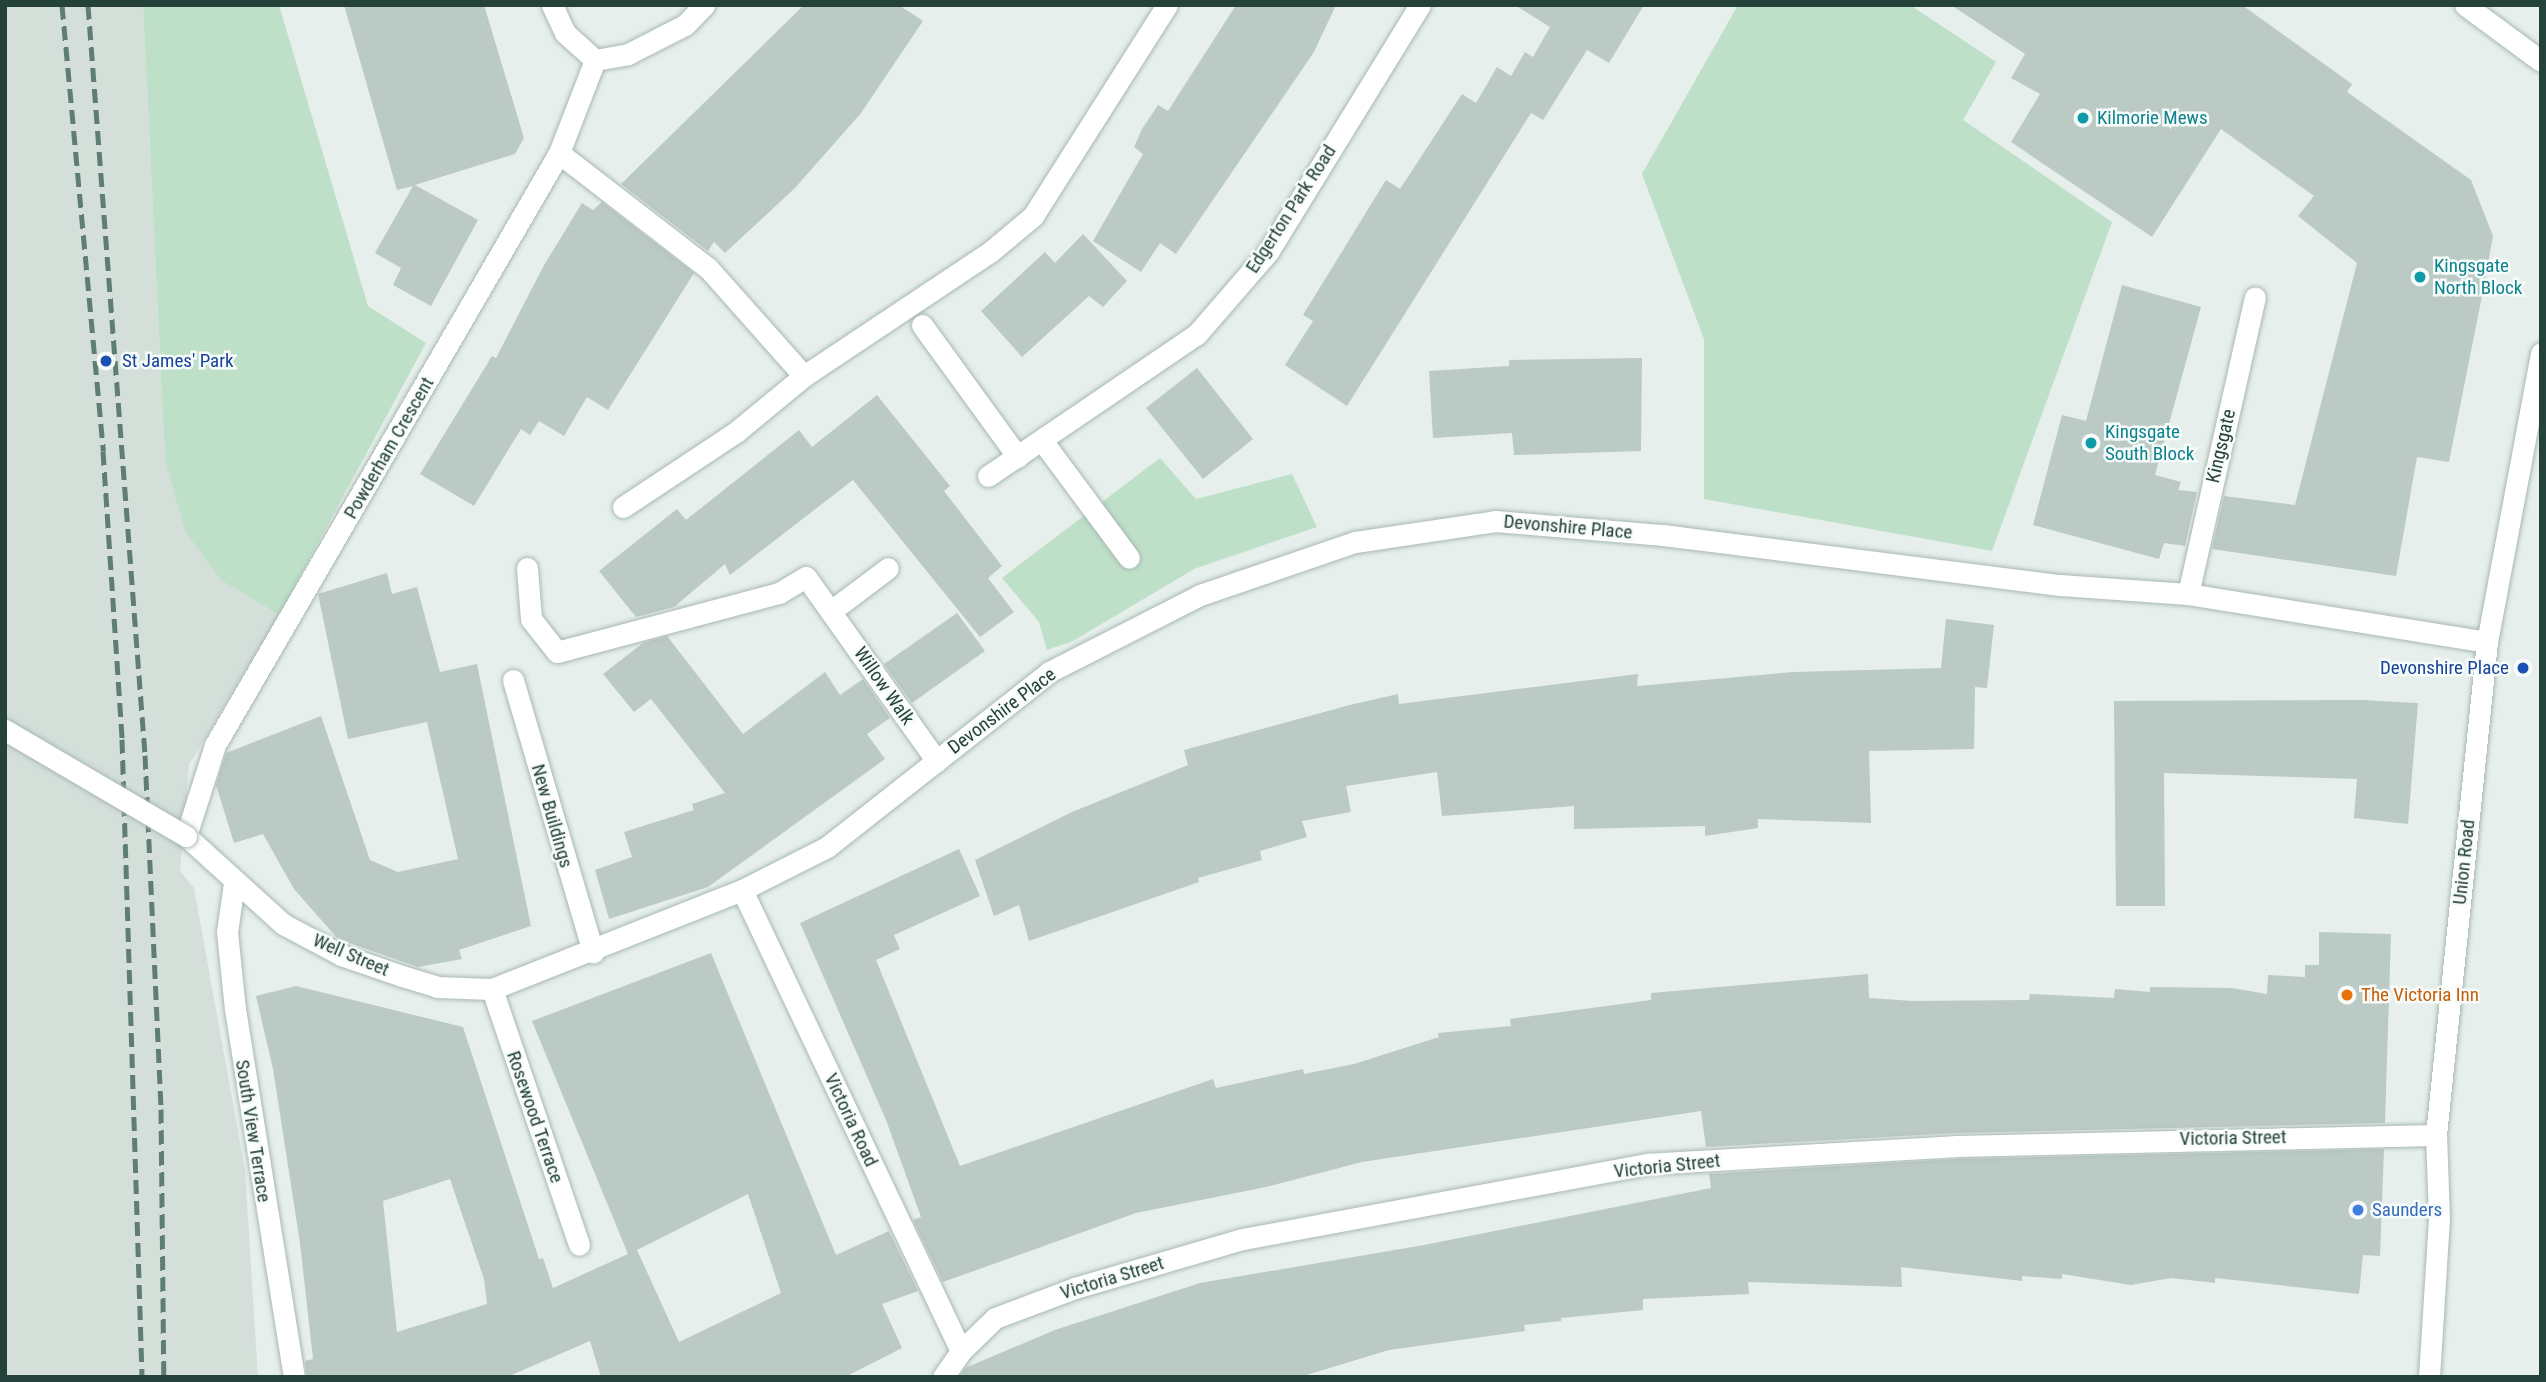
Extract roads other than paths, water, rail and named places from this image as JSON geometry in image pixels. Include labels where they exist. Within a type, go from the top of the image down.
[{"type":"street","points":[[552,5],[565,33],[594,60],[628,54],[685,25],[704,5]]},
{"type":"street","points":[[623,507],[736,432],[804,376],[990,252],[1033,216],[1167,5]]},
{"type":"street","name":"Edgerton Park Road","points":[[988,476],[1043,442],[1198,334],[1268,252],[1420,5]]},
{"type":"street","points":[[2465,5],[2541,61]]},
{"type":"street","name":"Powderham Crescent","points":[[186,836],[215,745],[559,153],[594,60]]},
{"type":"street","points":[[559,153],[708,268],[804,376]]},
{"type":"street","name":"Kingsgate","points":[[2188,594],[2255,297]]},
{"type":"street","points":[[922,325],[1018,457]]},
{"type":"street","name":"Union Road","points":[[2429,1377],[2439,1219],[2436,1135],[2487,642],[2541,353]]},
{"type":"street","points":[[1043,442],[1129,558]]},
{"type":"street","name":"Devonshire Place","points":[[742,890],[827,847],[1049,672],[1200,594],[1355,542],[1495,521],[1663,535],[2060,585],[2188,594],[2487,642]]},
{"type":"street","points":[[831,611],[888,568]]},
{"type":"street","name":"Willow Walk","points":[[527,569],[531,619],[557,652],[779,593],[806,577],[937,761]]},
{"type":"street","name":"New Buildings","points":[[513,680],[593,952]]},
{"type":"street","name":"Well Street","points":[[5,730],[186,836],[234,883],[283,924],[341,955],[437,987],[492,989],[593,952],[742,890]]},
{"type":"street","name":"South View Terrace","points":[[234,883],[227,932],[235,1009],[294,1377]]},
{"type":"street","name":"Victoria Road","points":[[742,890],[961,1351]]},
{"type":"street","name":"Rosewood Terrace","points":[[492,989],[579,1245]]},
{"type":"street","name":"Victoria Street","points":[[943,1377],[961,1351],[995,1318],[1075,1288],[1243,1239],[1647,1164],[1969,1145],[2436,1135]]},
{"type":"railway","points":[[62,5],[103,451],[122,739],[142,1377]]},
{"type":"railway","points":[[88,5],[145,755],[161,1109],[164,1377]]},
{"type":"place","name":"Kilmorie Mews","points":[[2083,118]]},
{"type":"place","name":"Kingsgate North Block","points":[[2420,277]]},
{"type":"place","name":"St James' Park","points":[[106,361]]},
{"type":"place","name":"Kingsgate South Block","points":[[2091,443]]},
{"type":"place","name":"Devonshire Place","points":[[2523,668]]},
{"type":"place","name":"The Victoria Inn","points":[[2347,995]]},
{"type":"place","name":"Saunders","points":[[2358,1210]]}]
